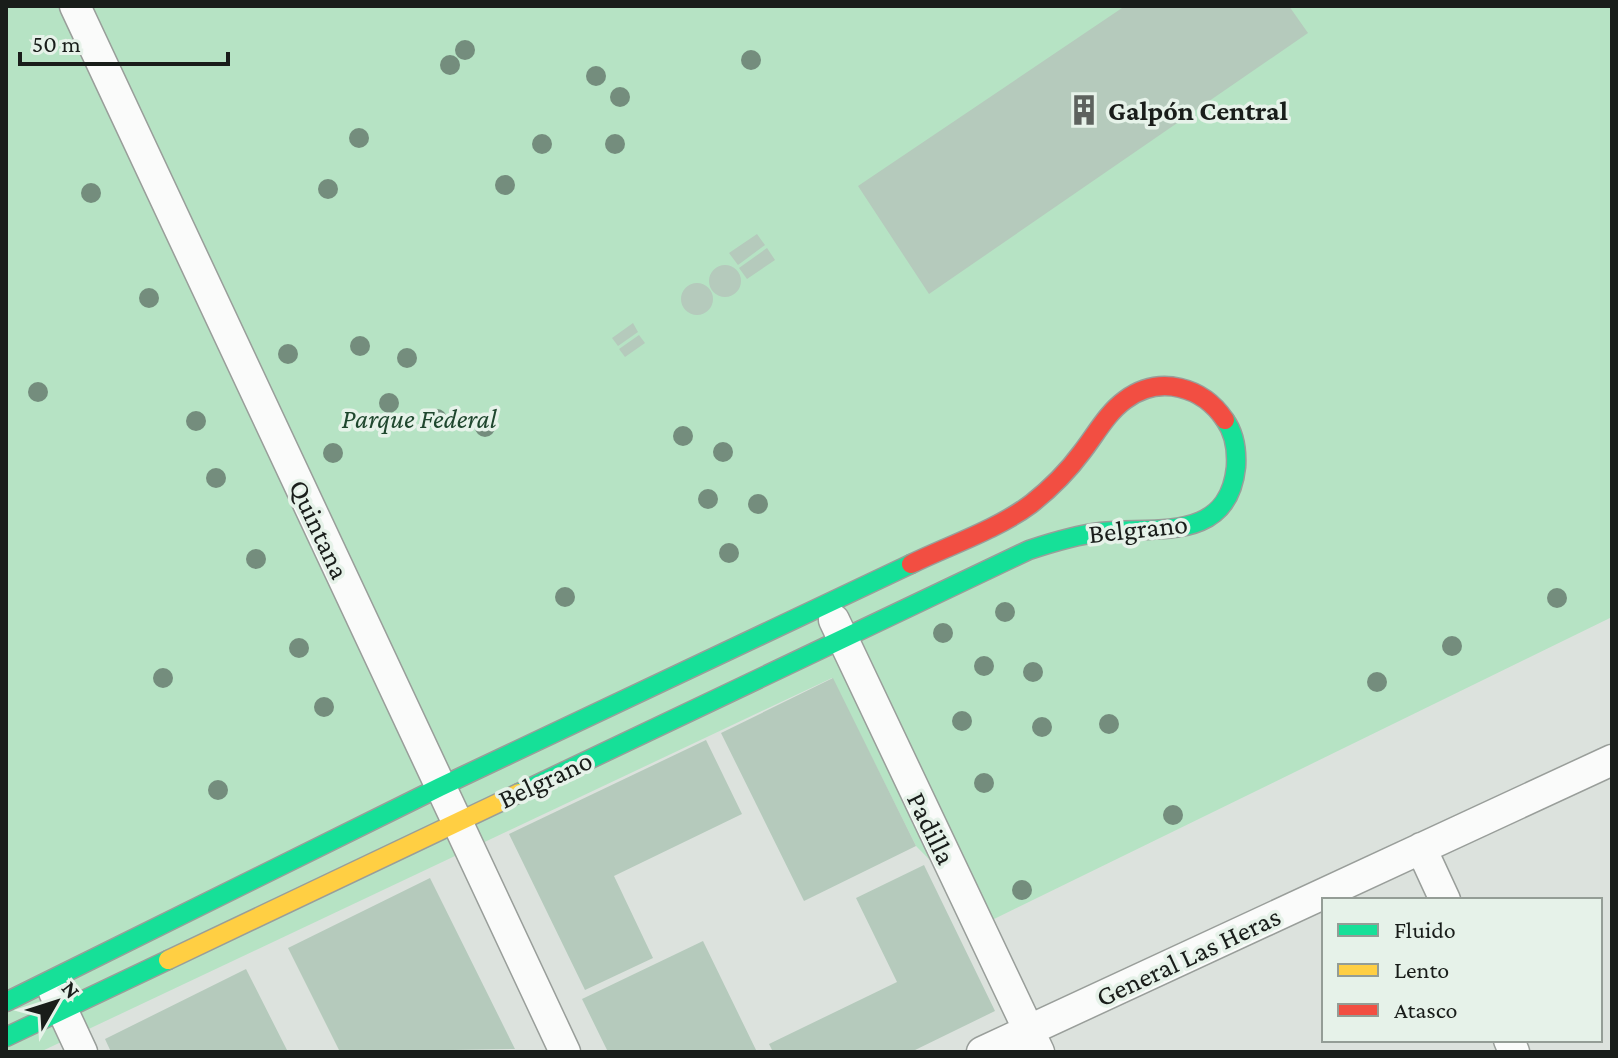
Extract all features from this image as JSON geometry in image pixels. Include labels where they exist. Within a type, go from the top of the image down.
[{"type":"street","name":"Quintana","points":[[75,6],[565,1052]]},
{"type":"street","name":"Belgrano","points":[[6,1002],[440,787],[1033,503],[1075,462],[1113,409],[1132,395],[1152,386],[1183,387],[1209,399],[1232,426],[1238,446],[1233,483],[1211,515],[1194,526],[1175,530],[1108,531],[1053,541],[841,638],[6,1037]]},
{"type":"street","name":"Padilla","points":[[826,604],[1034,1041]]},
{"type":"street","name":"General Las Heras","points":[[982,1052],[1034,1041],[1421,848],[1612,760]]},
{"type":"street","points":[[1421,848],[1444,898]]},
{"type":"street","points":[[49,982],[82,1052]]},
{"type":"green space","name":"Parque Federal","points":[[6,6],[1612,6],[1612,617],[990,921],[916,846],[832,678],[40,1052],[6,1052]]},
{"type":"building","name":"Galpón Central","points":[[1125,6],[1289,6],[1308,33],[929,294],[858,186]]},
{"type":"building","points":[[757,234],[765,245],[738,265],[729,253]]},
{"type":"building","points":[[767,248],[775,260],[747,279],[739,268]]},
{"type":"building","points":[[725,265],[736,270],[741,281],[736,292],[725,297],[714,292],[709,281],[714,270]]},
{"type":"building","points":[[697,283],[708,288],[713,299],[708,310],[697,315],[686,310],[681,299],[686,288]]},
{"type":"building","points":[[633,323],[638,332],[618,346],[612,338]]},
{"type":"building","points":[[639,335],[645,343],[625,357],[619,349]]},
{"type":"building","points":[[833,678],[916,846],[804,901],[721,733]]},
{"type":"building","points":[[706,740],[742,814],[614,876],[653,958],[585,990],[509,834]]},
{"type":"building","points":[[924,865],[995,1011],[911,1052],[773,1052],[769,1044],[897,982],[856,898]]},
{"type":"building","points":[[430,878],[515,1049],[340,1052],[288,948]]},
{"type":"building","points":[[703,941],[757,1052],[608,1052],[582,999]]},
{"type":"building","points":[[246,969],[288,1052],[111,1052],[105,1039]]},
{"type":"traffic: fast","points":[[519,793],[1029,550],[1092,533],[1165,529],[1204,520],[1219,509],[1230,492],[1236,467],[1235,443],[1225,420]]},
{"type":"traffic: fast","points":[[6,1002],[440,787],[911,564]]},
{"type":"traffic: fast","points":[[6,1037],[168,960]]},
{"type":"traffic: slow","points":[[168,960],[519,793]]},
{"type":"traffic: jam","points":[[911,564],[988,529],[1031,504],[1071,466],[1113,411],[1138,392],[1166,386],[1193,392],[1205,399],[1225,420]]},
{"type":"place","name":"Galpón Central","points":[[1084,110]]}]
